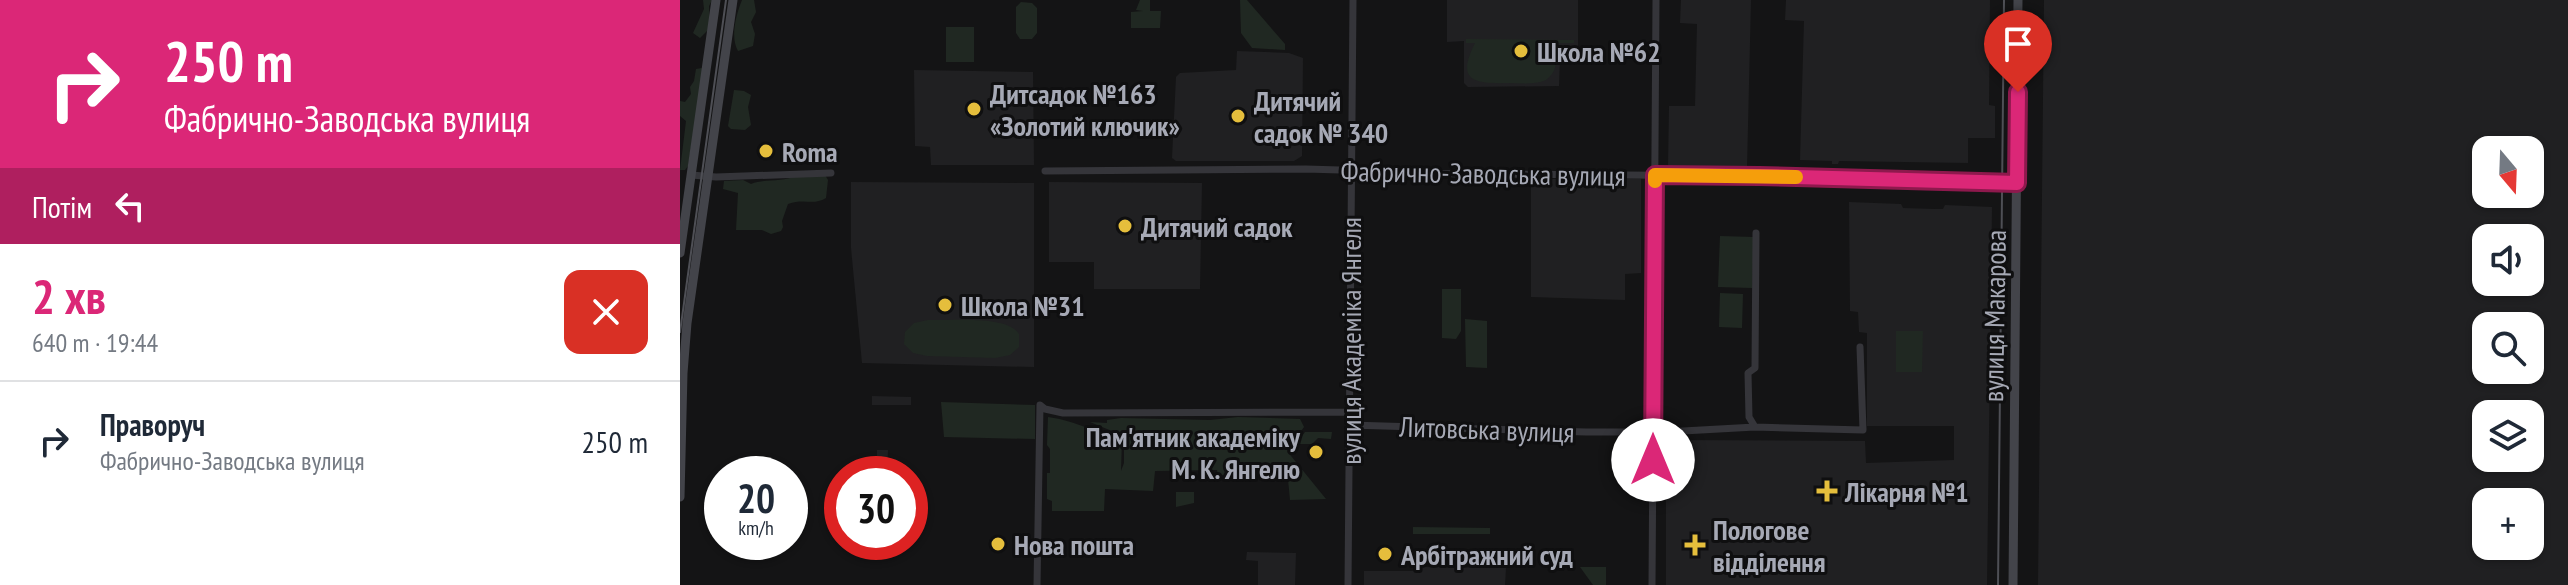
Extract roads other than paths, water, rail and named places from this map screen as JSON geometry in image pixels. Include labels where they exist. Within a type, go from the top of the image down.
[{"type":"main road","points":[[680,253],[716,0]]},
{"type":"main road","points":[[680,497],[687,323],[733,0]]},
{"type":"main road","name":"вулиця Макарова","points":[[2013,585],[2018,0]]},
{"type":"street","name":"вулиця Академіка Янгеля","points":[[1348,585],[1353,0]]},
{"type":"street","points":[[1652,585],[1656,0]]},
{"type":"street","name":"Фабрично-Заводська вулиця","points":[[1045,171],[1166,168],[1357,173],[1759,176],[2017,183]]},
{"type":"street","points":[[691,175],[831,173]]},
{"type":"street","points":[[1755,427],[1749,417],[1748,373],[1755,368],[1756,233]]},
{"type":"street","name":"Литовська вулиця","points":[[1350,425],[1653,432],[1755,427],[1863,430],[1860,347]]},
{"type":"street","points":[[1037,585],[1040,405],[1063,413],[1350,412]]},
{"type":"tram line","points":[[680,332],[726,0]]},
{"type":"tram line","points":[[1998,585],[2004,0]]},
{"type":"place","name":"Школа №62","points":[[1521,51]]},
{"type":"place","name":"Дитсадок №163 «Золотий ключик»","points":[[974,109]]},
{"type":"place","name":"Дитячий садок № 340","points":[[1238,116]]},
{"type":"place","name":"Roma","points":[[766,151]]},
{"type":"place","name":"Дитячий садок","points":[[1125,226]]},
{"type":"place","name":"Школа №31","points":[[945,305]]},
{"type":"place","name":"Пам'ятник академіку М. К. Янгелю","points":[[1316,452]]},
{"type":"place","name":"Лікарня №1","points":[[1827,491]]},
{"type":"place","name":"Нова пошта","points":[[998,544]]},
{"type":"place","name":"Пологове відділення","points":[[1695,545]]},
{"type":"place","name":"Арбітражний суд","points":[[1385,554]]}]
